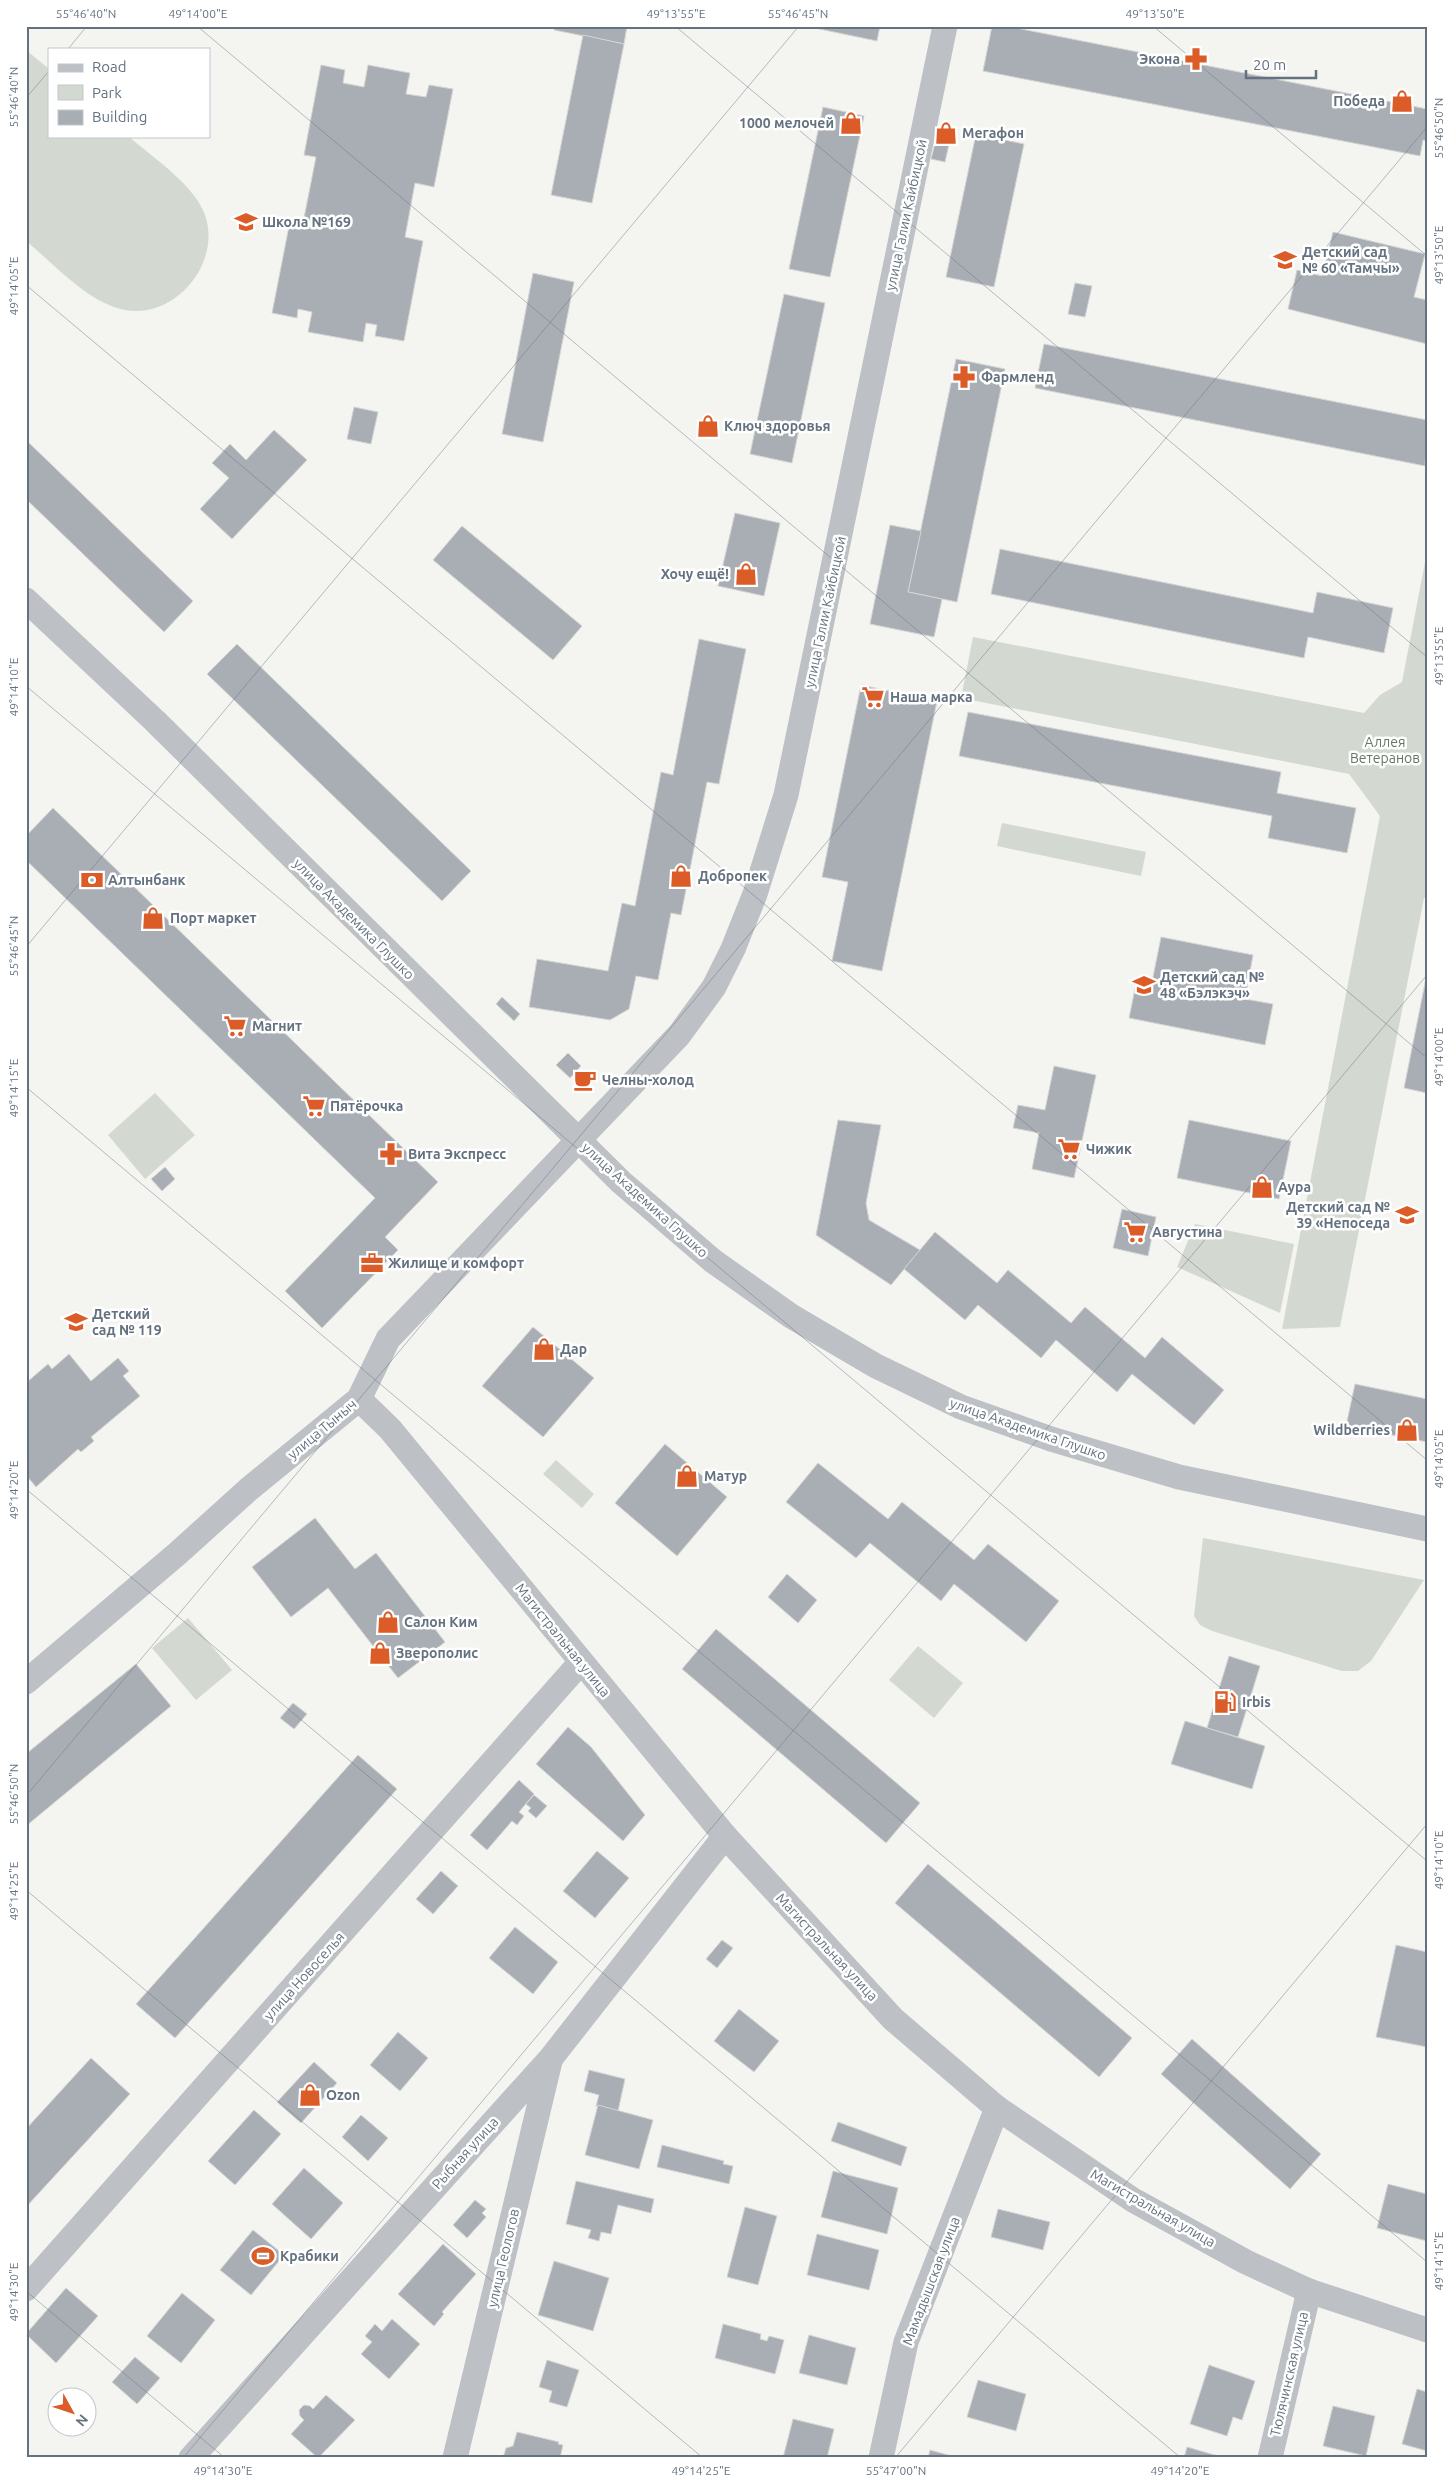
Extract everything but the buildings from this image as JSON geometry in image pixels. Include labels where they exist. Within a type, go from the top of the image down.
[{"type":"street","name":"улица Галии Кайбицкой","points":[[578,1140],[679,1034],[714,987],[755,894],[786,795],[945,26]]},
{"type":"street","name":"улица Академика Глушко","points":[[26,600],[155,721],[621,1182],[713,1262],[791,1316],[876,1366],[961,1407],[1051,1439],[1170,1474],[1427,1530]]},
{"type":"street","name":"улица Тыныч","points":[[26,1682],[177,1554],[249,1489],[359,1399],[388,1339],[578,1140]]},
{"type":"street","name":"Магистральная улица","points":[[359,1399],[390,1429],[725,1836],[893,2019],[997,2108],[1133,2200],[1246,2262],[1309,2291],[1427,2330]]},
{"type":"street","name":"улица Новоселья","points":[[26,2289],[580,1662]]},
{"type":"street","name":"Рыбная улица","points":[[191,2458],[551,2058],[725,1836]]},
{"type":"street","name":"улица Геологов","points":[[455,2458],[551,2058]]},
{"type":"street","name":"Мамадышская улица","points":[[881,2458],[906,2342],[997,2108]]},
{"type":"street","name":"Тюлячинская улица","points":[[1270,2458],[1309,2291]]},
{"type":"green space","points":[[26,50],[48,68],[48,138],[130,138],[173,173],[193,195],[201,206],[206,218],[208,238],[205,257],[197,274],[185,290],[170,301],[152,309],[133,311],[114,307],[90,295],[26,241]]},
{"type":"green space","name":"Аллея Ветеранов","points":[[1427,552],[1427,897],[1424,898],[1340,1327],[1282,1329],[1380,816],[1349,774],[961,698],[973,637],[1364,713],[1380,695],[1402,682]]},
{"type":"green space","points":[[1002,823],[1146,852],[1141,876],[997,846]]},
{"type":"green space","points":[[155,1093],[195,1135],[145,1179],[108,1135]]},
{"type":"green space","points":[[1195,1224],[1294,1244],[1280,1313],[1177,1267]]},
{"type":"green space","points":[[556,1460],[594,1494],[582,1508],[543,1474]]},
{"type":"green space","points":[[1203,1538],[1424,1580],[1371,1661],[1358,1671],[1342,1671],[1212,1631],[1200,1625],[1194,1616]]},
{"type":"green space","points":[[188,1618],[232,1670],[196,1700],[152,1648]]},
{"type":"green space","points":[[918,1646],[963,1683],[934,1718],[889,1680]]},
{"type":"place","name":"Экона","points":[[1196,59]]},
{"type":"place","name":"Победа","points":[[1402,101]]},
{"type":"place","name":"1000 мелочей","points":[[851,123]]},
{"type":"place","name":"Мегафон","points":[[946,133]]},
{"type":"place","name":"Школа №169","points":[[246,222]]},
{"type":"place","name":"Детский сад № 60 «Тамчы»","points":[[1285,260]]},
{"type":"place","name":"Фармленд","points":[[964,377]]},
{"type":"place","name":"Ключ здоровья","points":[[708,426]]},
{"type":"place","name":"Хочу ещё!","points":[[746,574]]},
{"type":"place","name":"Наша марка","points":[[873,697]]},
{"type":"place","name":"Добропек","points":[[681,876]]},
{"type":"place","name":"Алтынбанк","points":[[92,880]]},
{"type":"place","name":"Порт маркет","points":[[153,918]]},
{"type":"place","name":"Детский сад № 48 «Бэлэкэч»","points":[[1144,985]]},
{"type":"place","name":"Магнит","points":[[235,1026]]},
{"type":"place","name":"Челны-холод","points":[[585,1080]]},
{"type":"place","name":"Пятёрочка","points":[[314,1106]]},
{"type":"place","name":"Чижик","points":[[1069,1149]]},
{"type":"place","name":"Вита Экспресс","points":[[391,1154]]},
{"type":"place","name":"Аура","points":[[1262,1187]]},
{"type":"place","name":"Детский сад № 39 «Непоседа","points":[[1407,1215]]},
{"type":"place","name":"Августина","points":[[1135,1232]]},
{"type":"place","name":"Жилище и комфорт","points":[[372,1263]]},
{"type":"place","name":"Детский сад № 119","points":[[76,1322]]},
{"type":"place","name":"Дар","points":[[544,1349]]},
{"type":"place","name":"Wildberries","points":[[1407,1430]]},
{"type":"place","name":"Матур","points":[[687,1476]]},
{"type":"place","name":"Салон Ким","points":[[388,1622]]},
{"type":"place","name":"Зверополис","points":[[380,1653]]},
{"type":"place","name":"Irbis","points":[[1225,1702]]},
{"type":"place","name":"Ozon","points":[[310,2095]]},
{"type":"place","name":"Крабики","points":[[263,2256]]}]
